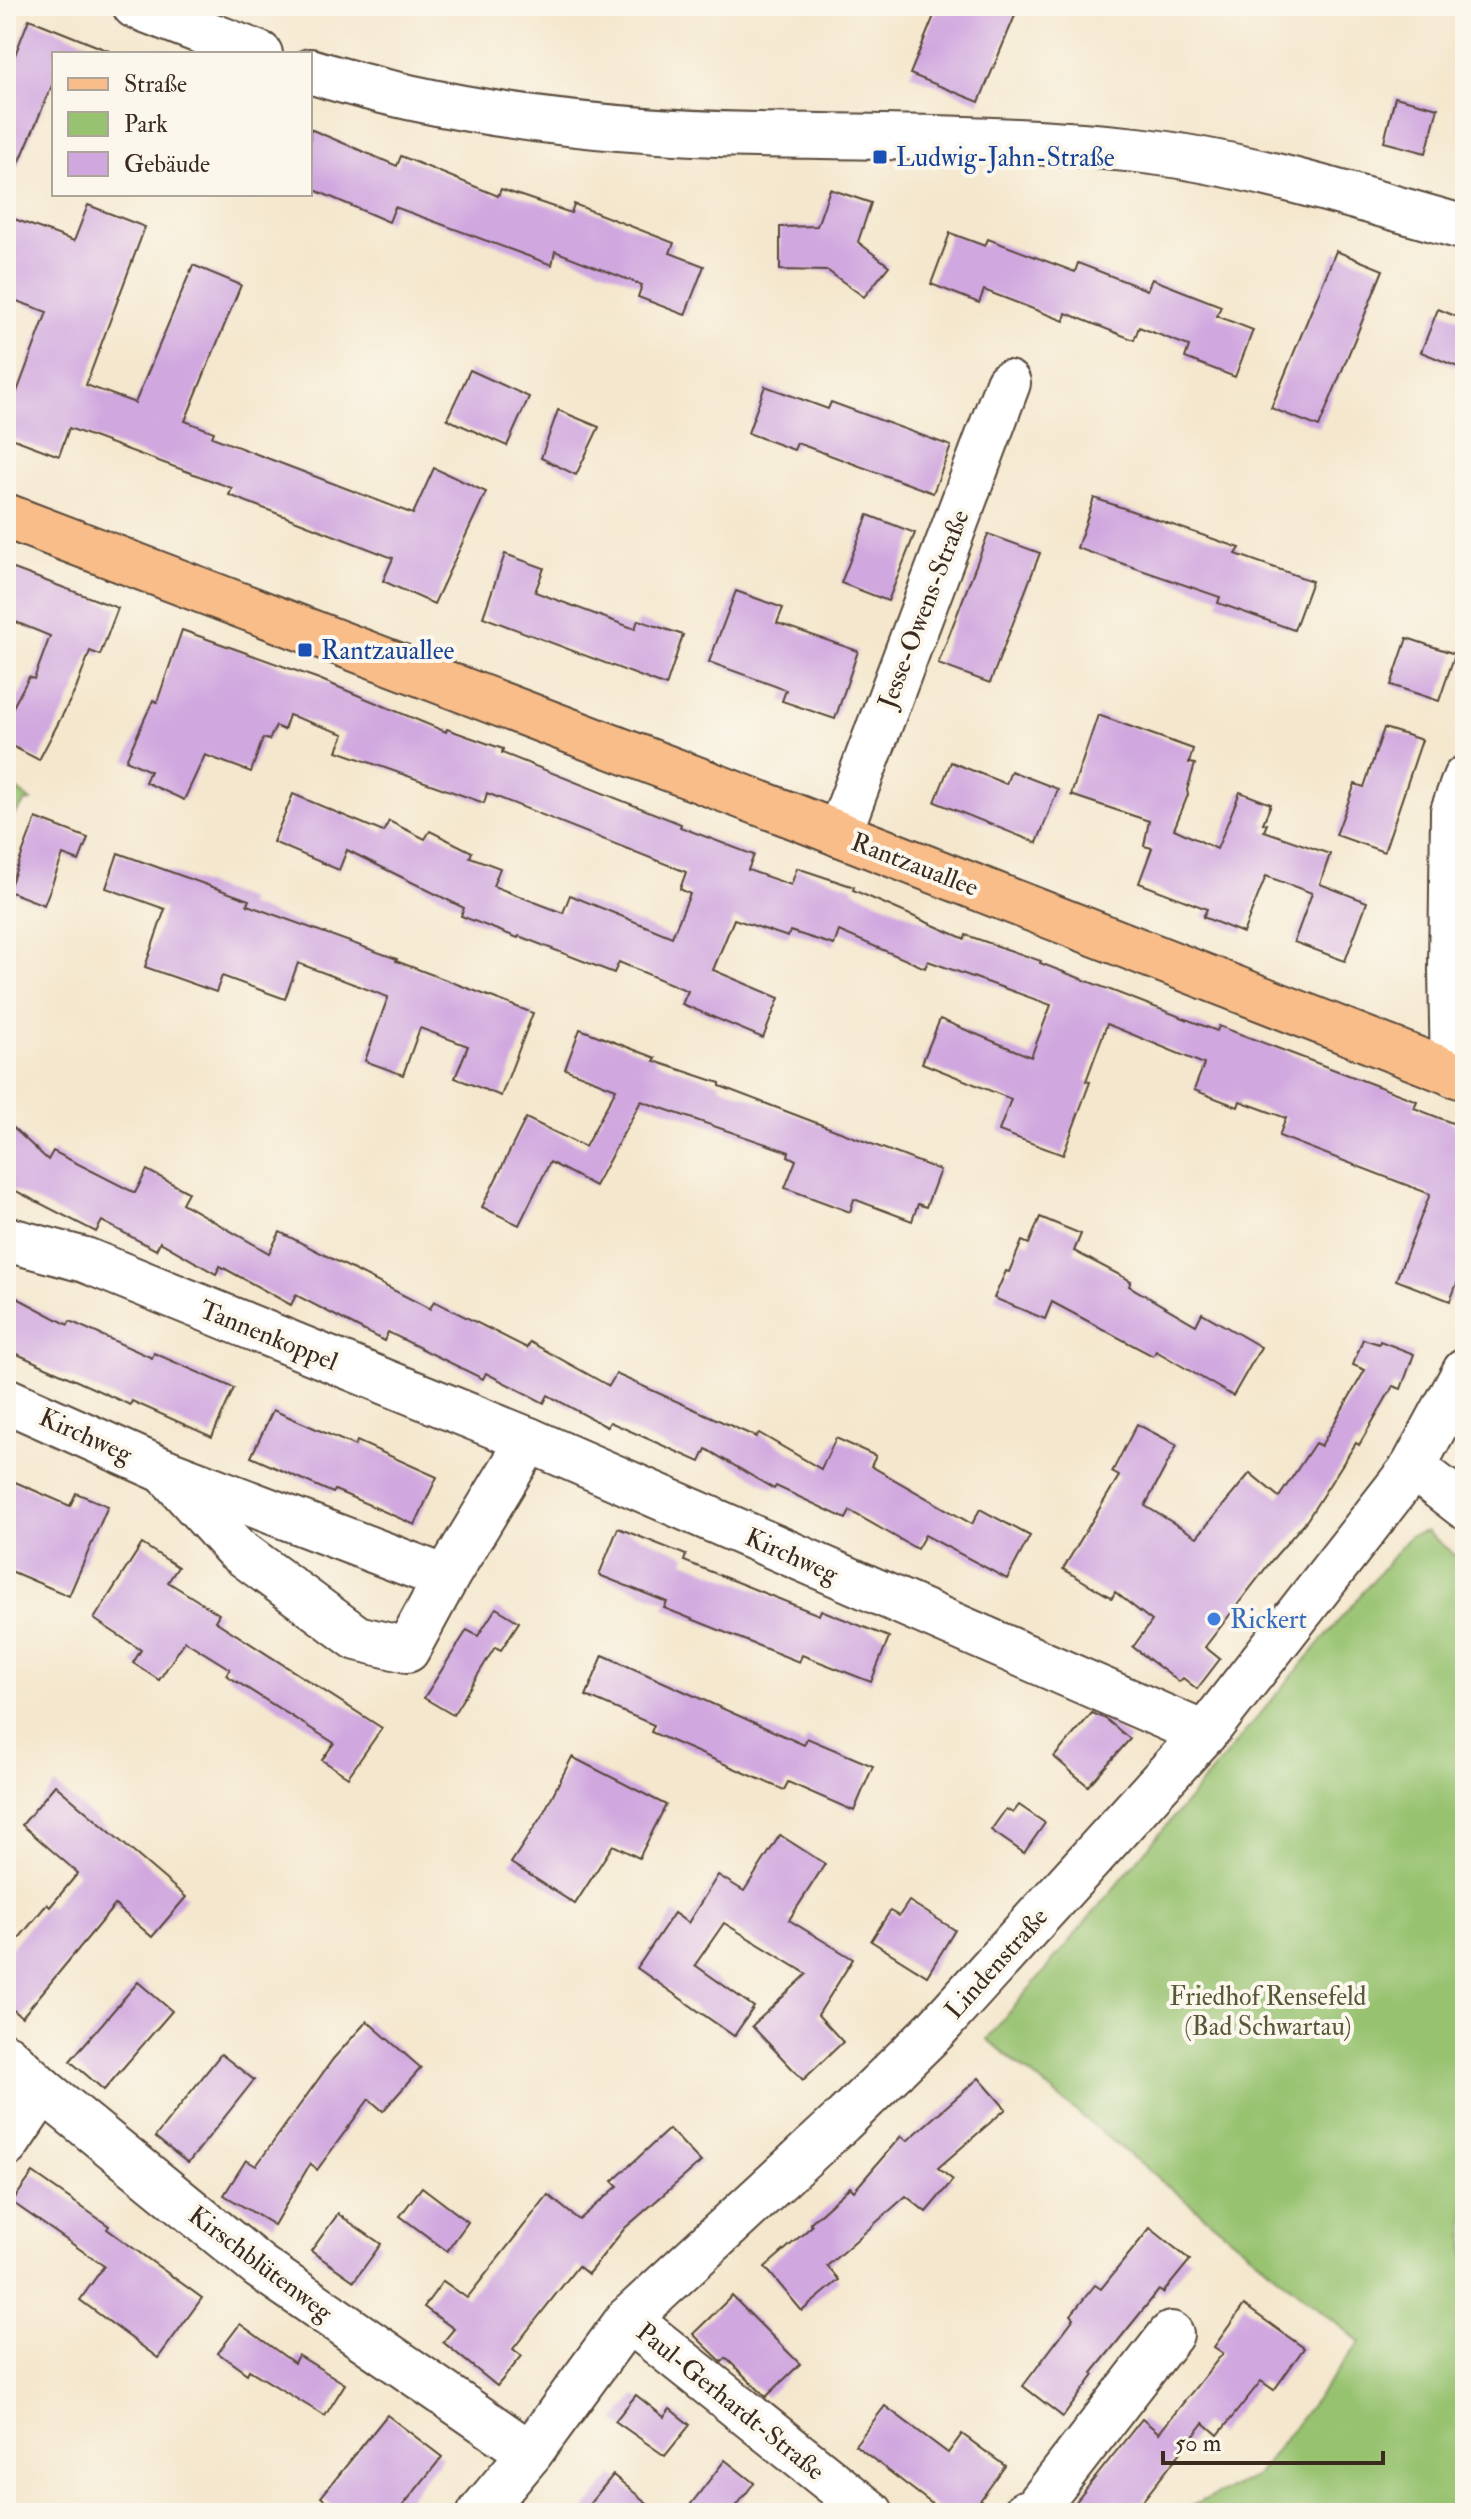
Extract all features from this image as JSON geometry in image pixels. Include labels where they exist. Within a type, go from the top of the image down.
[{"type":"main road","name":"Rantzauallee","points":[[6,516],[839,834],[1459,1076]]},
{"type":"street","points":[[135,6],[255,52]]},
{"type":"street","points":[[312,72],[426,102],[535,119],[754,135],[1014,141],[1138,150],[1239,166],[1465,228]]},
{"type":"street","name":"Jesse-Owens-Straße","points":[[839,834],[1008,383]]},
{"type":"street","points":[[1459,1076],[1451,970],[1453,811],[1465,778]]},
{"type":"street","name":"Tannenkoppel","points":[[6,1239],[85,1260],[529,1440]]},
{"type":"street","name":"Lindenstraße","points":[[480,2513],[530,2453],[628,2319],[841,2122],[935,2030],[1204,1734],[1413,1467],[1465,1371]]},
{"type":"street","name":"Kirchweg","points":[[6,1400],[165,1471],[446,1578]]},
{"type":"street","name":"Kirchweg","points":[[165,1471],[236,1549],[357,1638],[407,1650],[446,1578],[529,1440],[1204,1734]]},
{"type":"street","points":[[1413,1467],[1465,1507]]},
{"type":"street","name":"Kirschblütenweg","points":[[6,2056],[43,2090],[260,2267],[530,2453]]},
{"type":"street","points":[[6,2145],[43,2090]]},
{"type":"street","name":"Paul-Gerhardt-Straße","points":[[628,2319],[871,2513]]},
{"type":"street","points":[[1025,2513],[1034,2511],[1171,2334]]},
{"type":"green space","points":[[6,780],[31,801],[25,802],[6,825]]},
{"type":"green space","name":"Friedhof Rensefeld (Bad Schwartau)","points":[[1426,1531],[1465,1564],[1465,2513],[1181,2513],[1255,2477],[1360,2342],[987,2039],[1410,1536]]},
{"type":"building","points":[[938,6],[1019,6],[979,102],[910,74]]},
{"type":"building","points":[[29,19],[112,52],[52,52],[52,86],[6,194],[6,78]]},
{"type":"building","points":[[1395,97],[1438,108],[1426,153],[1384,142]]},
{"type":"building","points":[[312,130],[397,166],[401,156],[498,196],[501,189],[571,213],[574,204],[674,243],[670,253],[704,266],[685,315],[638,297],[642,285],[555,251],[552,265],[395,207],[389,222],[312,189]]},
{"type":"building","points":[[830,189],[871,203],[858,242],[889,266],[864,297],[828,271],[780,270],[780,227],[817,226]]},
{"type":"building","points":[[88,205],[145,227],[86,385],[135,403],[193,265],[241,285],[185,421],[214,432],[212,437],[413,514],[434,468],[486,492],[434,604],[383,581],[393,558],[229,495],[232,488],[69,428],[59,456],[6,436],[6,421],[47,312],[6,297],[6,216],[74,241]]},
{"type":"building","points":[[950,233],[985,246],[988,239],[1075,272],[1078,263],[1147,290],[1152,279],[1221,306],[1217,316],[1253,330],[1235,377],[1185,358],[1189,346],[1139,327],[1134,340],[1066,313],[1064,321],[984,290],[979,303],[931,284]]},
{"type":"building","points":[[1336,251],[1383,270],[1319,427],[1271,408]]},
{"type":"building","points":[[1438,309],[1465,320],[1465,370],[1421,352]]},
{"type":"building","points":[[470,370],[529,397],[507,446],[447,419]]},
{"type":"building","points":[[765,386],[828,409],[831,402],[951,446],[933,493],[797,443],[794,450],[748,433]]},
{"type":"building","points":[[558,410],[599,427],[576,475],[541,458]]},
{"type":"building","points":[[1094,498],[1240,548],[1236,554],[1312,581],[1294,630],[1218,603],[1220,597],[1077,548]]},
{"type":"building","points":[[868,515],[915,533],[888,601],[841,583]]},
{"type":"building","points":[[988,534],[1040,553],[990,683],[938,664]]},
{"type":"building","points":[[505,554],[544,568],[535,592],[635,629],[638,620],[683,635],[666,686],[483,617]]},
{"type":"building","points":[[6,566],[118,608],[100,655],[90,651],[76,689],[39,760],[6,743],[6,720],[29,677],[34,679],[50,636],[6,618]]},
{"type":"building","points":[[736,591],[783,608],[777,623],[858,651],[835,719],[782,701],[786,690],[709,662]]},
{"type":"building","points":[[182,630],[319,679],[446,732],[447,729],[503,749],[502,753],[681,824],[680,827],[754,855],[748,870],[791,885],[797,868],[854,887],[853,890],[965,939],[966,935],[1041,961],[1217,1031],[1219,1026],[1417,1101],[1414,1108],[1465,1128],[1465,1263],[1450,1301],[1396,1280],[1430,1194],[1279,1136],[1286,1118],[1240,1101],[1238,1107],[1194,1090],[1204,1064],[1107,1024],[1063,1155],[999,1131],[1011,1099],[922,1063],[940,1019],[1031,1057],[1051,1005],[928,961],[925,968],[839,931],[834,945],[790,931],[788,937],[734,919],[713,970],[779,998],[763,1038],[682,1004],[688,991],[619,962],[614,973],[461,916],[464,908],[347,850],[339,870],[273,842],[293,794],[383,832],[389,821],[425,839],[430,831],[472,852],[470,857],[500,868],[493,886],[563,913],[570,895],[672,937],[690,894],[680,889],[686,872],[487,793],[484,803],[337,751],[344,734],[289,715],[284,730],[276,726],[269,740],[263,738],[251,772],[205,755],[184,800],[145,782],[150,771],[126,760],[153,700],[157,702]]},
{"type":"building","points":[[1407,638],[1455,654],[1439,701],[1391,685]]},
{"type":"building","points":[[1098,715],[1193,749],[1189,763],[1195,764],[1188,795],[1174,829],[1217,849],[1240,792],[1271,804],[1263,823],[1267,824],[1264,831],[1330,854],[1320,884],[1367,902],[1345,961],[1294,942],[1312,893],[1266,876],[1243,933],[1203,917],[1207,909],[1139,883],[1152,848],[1144,846],[1149,821],[1071,795]]},
{"type":"building","points":[[1384,728],[1422,740],[1384,852],[1336,835],[1355,784],[1364,787]]},
{"type":"building","points":[[951,762],[1006,784],[1011,771],[1058,789],[1037,843],[935,802]]},
{"type":"building","points":[[36,818],[88,838],[79,861],[63,855],[44,905],[8,891]]},
{"type":"building","points":[[118,853],[249,900],[247,905],[397,959],[533,1013],[501,1096],[455,1078],[468,1046],[420,1028],[403,1075],[365,1061],[388,997],[298,963],[285,999],[222,976],[216,992],[145,967],[165,909],[106,888]]},
{"type":"building","points":[[580,1029],[656,1058],[654,1061],[720,1083],[720,1086],[940,1170],[926,1207],[918,1204],[912,1221],[854,1199],[850,1212],[785,1188],[796,1160],[788,1156],[789,1152],[641,1101],[595,1186],[550,1162],[519,1225],[482,1207],[526,1118],[585,1147],[616,1089],[565,1069]]},
{"type":"building","points":[[6,1121],[48,1160],[53,1151],[135,1193],[147,1170],[188,1192],[182,1203],[269,1253],[280,1232],[430,1309],[434,1301],[527,1348],[530,1342],[609,1386],[616,1374],[756,1437],[759,1433],[821,1469],[836,1438],[876,1456],[871,1466],[972,1524],[980,1509],[1030,1536],[1007,1579],[925,1535],[917,1549],[850,1511],[846,1519],[776,1486],[774,1489],[706,1449],[700,1462],[610,1422],[607,1427],[548,1395],[544,1403],[486,1373],[483,1379],[388,1332],[384,1341],[296,1295],[291,1305],[220,1266],[216,1274],[160,1242],[156,1250],[102,1221],[96,1232],[6,1186]]},
{"type":"building","points":[[1040,1217],[1081,1234],[1074,1251],[1131,1281],[1129,1286],[1196,1325],[1202,1313],[1261,1347],[1233,1396],[1156,1351],[1153,1356],[1052,1302],[1045,1319],[994,1298],[1022,1241],[1029,1244]]},
{"type":"building","points":[[6,1292],[68,1325],[70,1321],[152,1358],[154,1353],[234,1388],[212,1437],[132,1401],[130,1405],[6,1349]]},
{"type":"building","points":[[1363,1339],[1379,1344],[1380,1341],[1414,1354],[1401,1389],[1393,1386],[1359,1445],[1356,1443],[1307,1520],[1205,1647],[1220,1659],[1197,1689],[1183,1678],[1179,1682],[1133,1647],[1152,1621],[1115,1592],[1112,1598],[1063,1569],[1119,1476],[1112,1472],[1137,1424],[1177,1445],[1145,1506],[1197,1537],[1250,1473],[1279,1497],[1315,1443],[1321,1446],[1365,1370],[1353,1365]]},
{"type":"building","points":[[273,1410],[355,1446],[357,1441],[437,1477],[415,1525],[251,1457]]},
{"type":"building","points":[[6,1478],[70,1506],[76,1493],[108,1506],[69,1596],[6,1569]]},
{"type":"building","points":[[618,1528],[686,1555],[684,1561],[819,1615],[821,1610],[889,1637],[871,1682],[802,1655],[799,1662],[664,1608],[667,1602],[599,1575]]},
{"type":"building","points":[[142,1544],[178,1567],[168,1582],[219,1614],[215,1621],[382,1728],[348,1777],[322,1760],[334,1743],[226,1675],[230,1669],[185,1641],[159,1680],[133,1663],[141,1650],[94,1619]]},
{"type":"building","points":[[496,1608],[519,1622],[501,1650],[495,1647],[453,1715],[424,1698],[467,1630],[478,1636]]},
{"type":"building","points":[[603,1655],[804,1745],[807,1738],[873,1766],[854,1811],[788,1782],[784,1790],[651,1732],[654,1725],[586,1696]]},
{"type":"building","points":[[1092,1713],[1106,1719],[1130,1739],[1088,1786],[1054,1757]]},
{"type":"building","points":[[572,1757],[666,1805],[639,1858],[613,1845],[575,1904],[511,1863],[543,1814]]},
{"type":"building","points":[[55,1785],[186,1897],[152,1937],[115,1905],[22,2017],[6,2004],[6,1954],[47,1904],[50,1907],[78,1873],[22,1825]]},
{"type":"building","points":[[1019,1805],[1045,1823],[1024,1853],[991,1830],[1006,1809],[1013,1813]]},
{"type":"building","points":[[780,1835],[825,1864],[789,1920],[853,1959],[818,2015],[843,2042],[803,2080],[752,2026],[807,1974],[724,1923],[695,1965],[754,2007],[734,2036],[637,1968],[674,1913],[688,1923],[718,1875],[744,1891]]},
{"type":"building","points":[[909,1901],[955,1930],[927,1976],[871,1941],[890,1911],[899,1916]]},
{"type":"building","points":[[138,1982],[172,2011],[104,2090],[70,2061]]},
{"type":"building","points":[[367,2021],[421,2068],[383,2111],[369,2099],[317,2170],[310,2164],[274,2225],[224,2195],[246,2160],[256,2166],[333,2059]]},
{"type":"building","points":[[221,2054],[254,2080],[188,2163],[155,2137]]},
{"type":"building","points":[[979,2078],[1006,2109],[938,2168],[953,2180],[926,2212],[906,2196],[827,2266],[839,2280],[802,2311],[765,2267],[850,2187],[854,2191],[901,2136],[907,2141]]},
{"type":"building","points":[[669,2129],[701,2162],[625,2228],[588,2274],[578,2266],[513,2349],[522,2356],[497,2386],[443,2342],[454,2329],[424,2307],[443,2281],[467,2298],[548,2195],[579,2220],[618,2186],[613,2181]]},
{"type":"building","points":[[33,2173],[109,2226],[107,2229],[202,2298],[158,2358],[80,2300],[104,2266],[12,2202]]},
{"type":"building","points":[[422,2187],[468,2222],[447,2251],[400,2216]]},
{"type":"building","points":[[338,2214],[381,2244],[354,2281],[311,2251]]},
{"type":"building","points":[[1150,2228],[1190,2260],[1163,2293],[1159,2290],[1092,2373],[1094,2375],[1063,2417],[1023,2386],[1095,2285],[1101,2289]]},
{"type":"building","points":[[732,2296],[800,2364],[766,2397],[726,2358],[722,2362],[693,2334]]},
{"type":"building","points":[[1244,2305],[1304,2348],[1274,2390],[1261,2381],[1218,2435],[1204,2423],[1133,2513],[1067,2513],[1142,2419],[1159,2433],[1223,2353],[1214,2347]]},
{"type":"building","points":[[240,2324],[294,2363],[298,2355],[345,2384],[325,2416],[249,2370],[247,2374],[218,2353]]},
{"type":"building","points":[[636,2395],[664,2417],[670,2409],[690,2425],[665,2456],[615,2421]]},
{"type":"building","points":[[885,2406],[948,2453],[962,2434],[1005,2466],[971,2513],[944,2513],[855,2445]]},
{"type":"building","points":[[387,2415],[442,2457],[397,2513],[341,2513],[321,2497]]},
{"type":"building","points":[[725,2460],[754,2483],[731,2513],[684,2513]]},
{"type":"building","points":[[613,2475],[659,2513],[582,2513]]},
{"type":"place","name":"Ludwig-Jahn-Straße","points":[[880,157]]},
{"type":"place","name":"Rantzauallee","points":[[305,650]]},
{"type":"place","name":"Rickert","points":[[1214,1619]]}]
